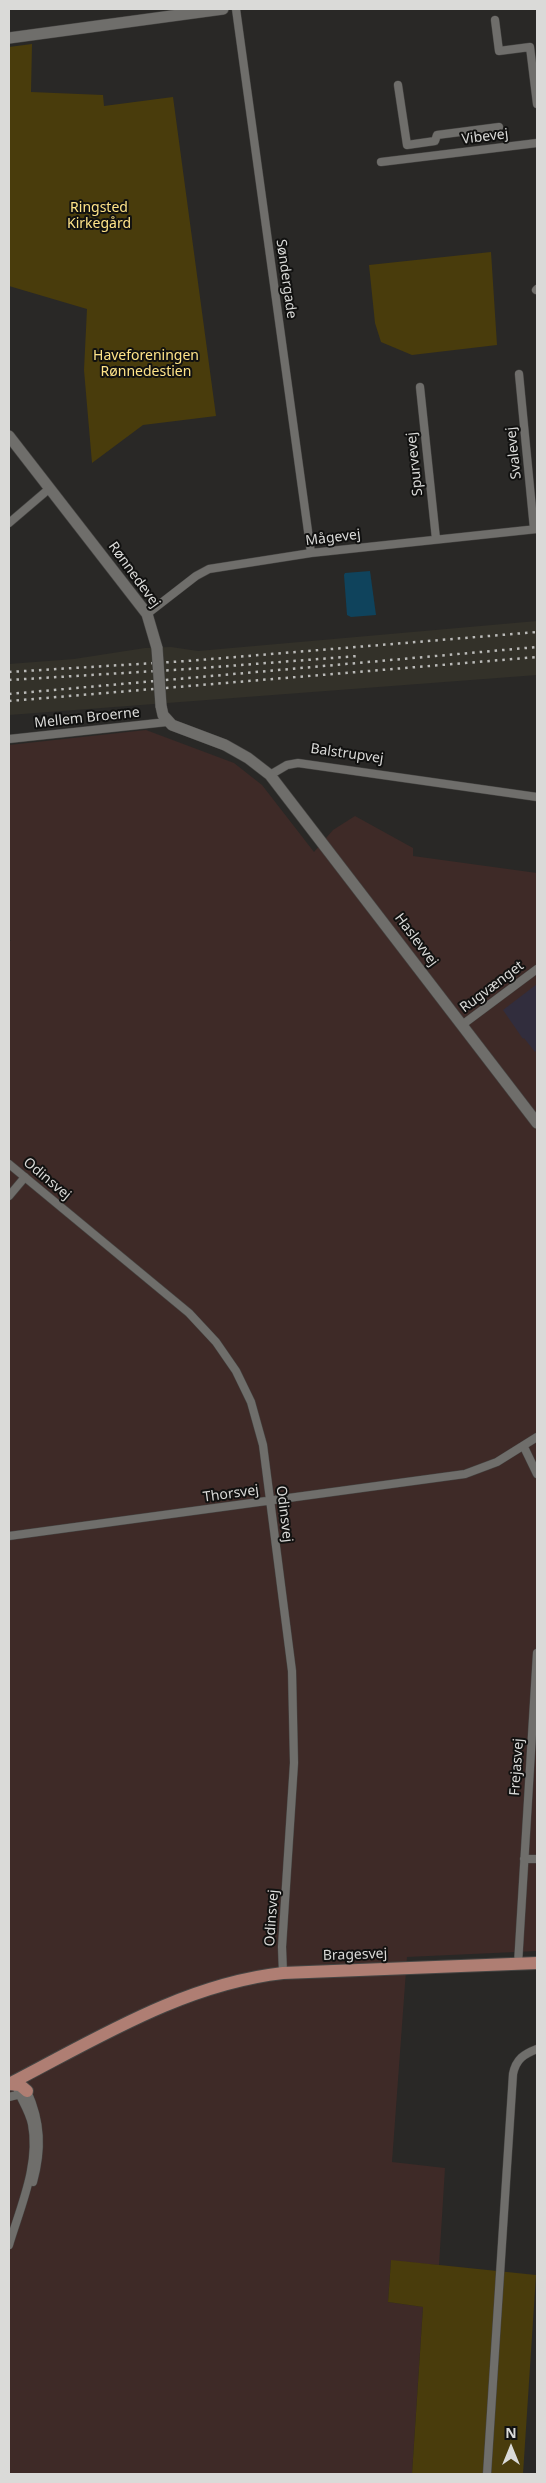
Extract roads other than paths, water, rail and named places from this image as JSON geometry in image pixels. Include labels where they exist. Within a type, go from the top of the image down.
[{"type":"main road","name":"Bragesvej","points":[[16,2088],[87,2043],[178,2000],[229,1982],[283,1973],[537,1963]]},
{"type":"main road","name":"Bragesvej","points":[[16,2088],[178,2000]]},
{"type":"street","points":[[9,38],[223,9]]},
{"type":"street","name":"Søndergade","points":[[236,9],[311,553]]},
{"type":"street","points":[[495,20],[499,51],[530,47],[537,104]]},
{"type":"street","name":"Vibevej","points":[[398,85],[407,145],[435,141],[437,135],[499,127]]},
{"type":"street","points":[[435,141],[437,156]]},
{"type":"street","name":"Vibevej","points":[[381,162],[537,143]]},
{"type":"street","name":"Svalevej","points":[[518,374],[535,529]]},
{"type":"street","name":"Spurvevej","points":[[420,388],[436,539]]},
{"type":"street","name":"Rønnedevej","points":[[9,436],[147,614],[157,648],[161,706],[167,722]]},
{"type":"street","points":[[9,523],[50,488]]},
{"type":"street","name":"Mågevej","points":[[147,614],[196,576],[209,569],[311,553],[535,529]]},
{"type":"street","points":[[167,722],[178,728],[225,745],[248,758],[270,775]]},
{"type":"street","name":"Mellem Broerne","points":[[9,739],[167,722]]},
{"type":"street","name":"Balstrupvej","points":[[270,775],[287,765],[298,762],[537,797]]},
{"type":"street","name":"Haslevvej","points":[[270,775],[537,1123]]},
{"type":"street","name":"Rugvænget","points":[[462,1025],[537,969]]},
{"type":"street","name":"Odinsvej","points":[[9,1164],[189,1313],[216,1342],[236,1372],[251,1402],[263,1446],[292,1671],[294,1763],[282,1947],[283,1973]]},
{"type":"street","points":[[9,1196],[25,1177]]},
{"type":"street","name":"Thorsvej","points":[[9,1536],[465,1474],[498,1462],[537,1438]]},
{"type":"street","points":[[524,1447],[537,1474]]},
{"type":"street","name":"Frejasvej","points":[[518,1964],[537,1652]]},
{"type":"street","points":[[524,1859],[537,1859]]},
{"type":"street","points":[[487,2474],[513,2074],[518,2060],[525,2054],[537,2049]]},
{"type":"street","points":[[9,2246],[16,2220],[32,2187],[39,2151],[38,2118],[16,2088]]},
{"type":"water","points":[[370,571],[376,615],[351,617],[347,615],[344,575],[345,573]]},
{"type":"railway","points":[[9,672],[187,661],[537,632]]},
{"type":"railway","points":[[9,694],[537,647]]},
{"type":"railway","points":[[9,680],[358,656]]},
{"type":"railway","points":[[9,701],[537,657]]},
{"type":"park label","name":"Ringsted Kirkegård","points":[[99,216]]},
{"type":"park label","name":"Haveforeningen Rønnedestien","points":[[146,364]]}]
